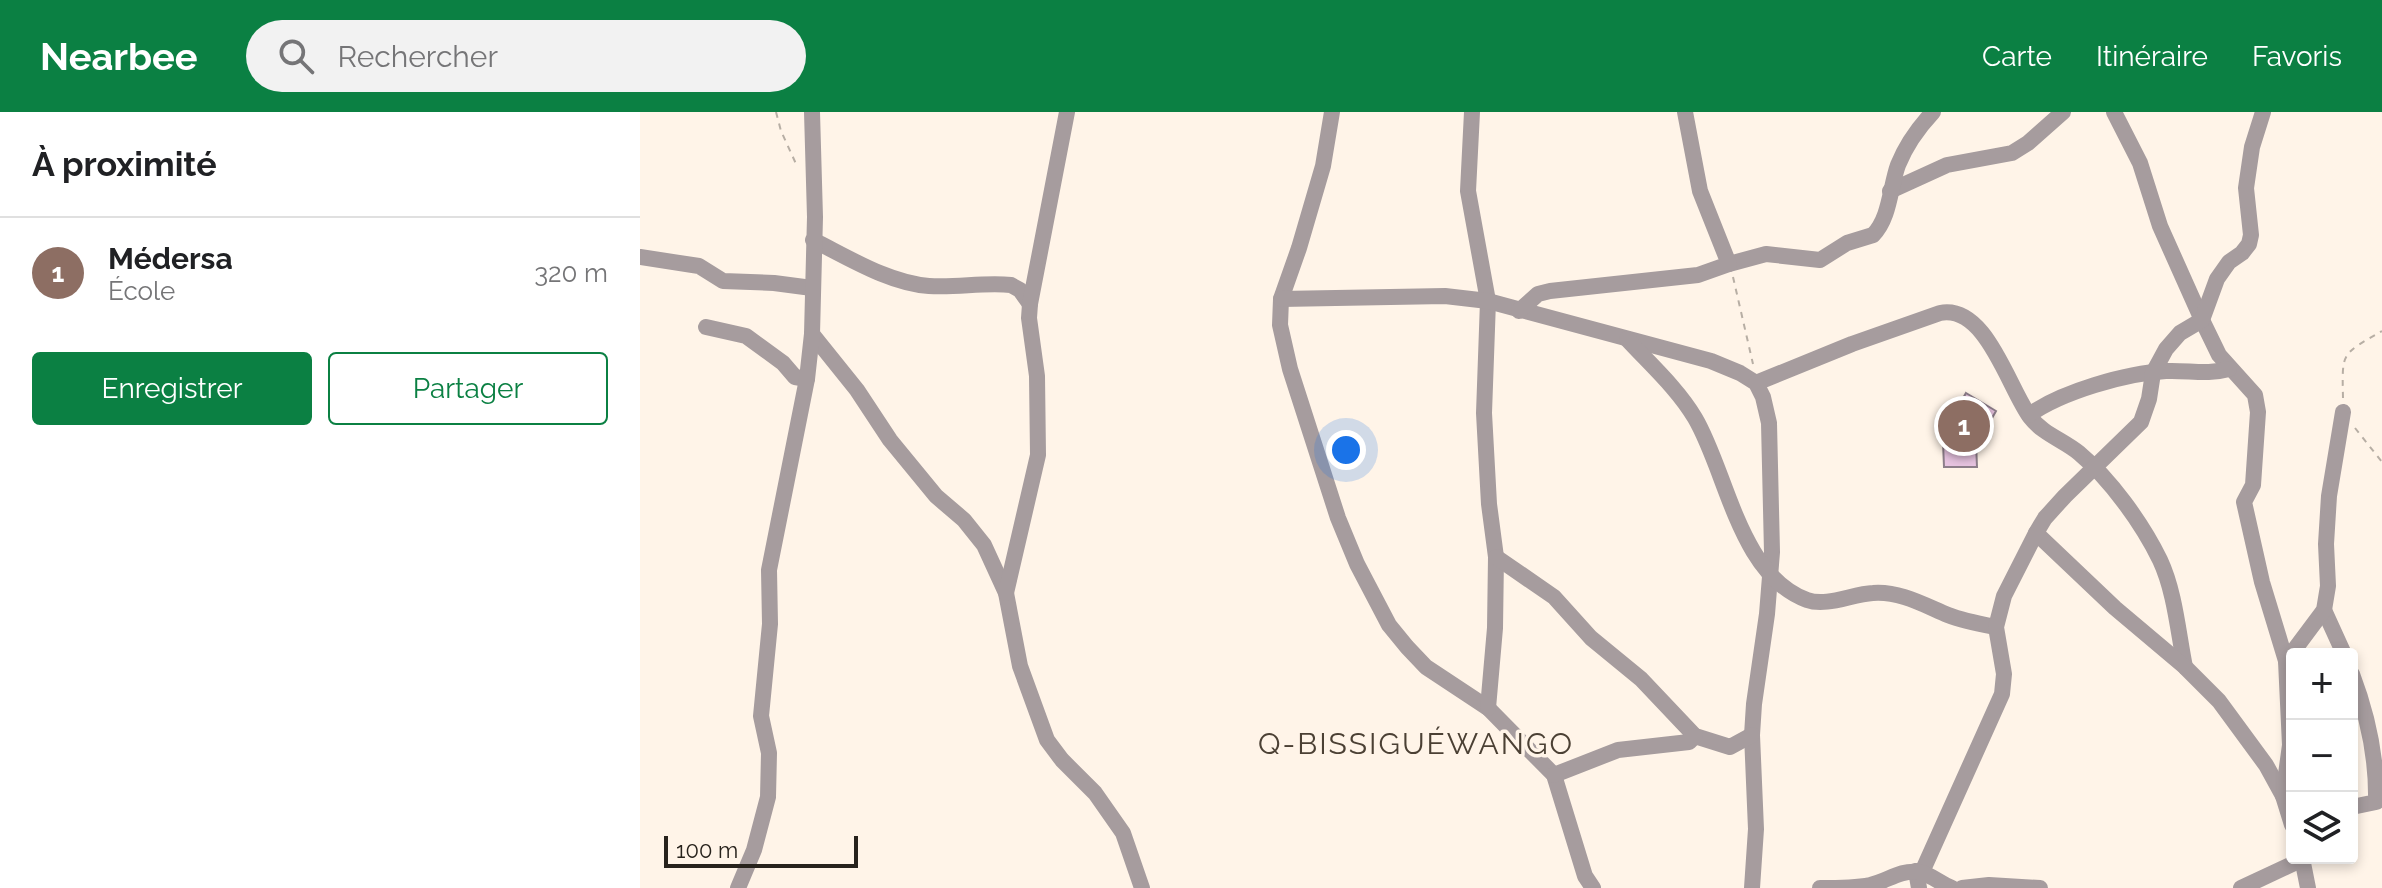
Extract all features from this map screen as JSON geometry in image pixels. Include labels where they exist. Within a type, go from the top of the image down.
[{"type":"street","points":[[738,888],[754,850],[768,797],[769,753],[761,716],[770,624],[769,570],[807,379],[812,334],[812,112]]},
{"type":"street","points":[[1006,593],[1038,455],[1037,376],[1030,304],[1067,112]]},
{"type":"street","points":[[1332,112],[1323,166],[1281,299],[1280,325],[1290,369],[1338,518],[1357,564],[1389,625],[1407,647],[1426,667],[1488,708],[1554,775],[1585,876],[1593,888]]},
{"type":"street","points":[[1472,112],[1468,191],[1488,301],[1484,413],[1489,504],[1496,557],[1495,628],[1488,708]]},
{"type":"street","points":[[1685,112],[1700,191],[1729,264]]},
{"type":"street","points":[[1519,311],[1538,294],[1550,291],[1698,275],[1766,254],[1811,261],[1829,256],[1847,243],[1873,235],[1883,221],[1905,150],[1933,112]]},
{"type":"street","points":[[1890,191],[1947,165],[2012,153],[2063,112]]},
{"type":"street","points":[[2114,112],[2140,163],[2160,226],[2219,355],[2255,395],[2258,412],[2253,485],[2244,502],[2262,582],[2286,661]]},
{"type":"street","points":[[1919,877],[2002,694],[2004,674],[1996,627],[2004,596],[2036,533],[2045,518],[2092,467],[2141,422],[2153,373],[2166,349],[2180,333],[2202,320],[2217,279],[2229,262],[2249,244],[2251,235],[2246,188],[2252,147],[2263,112]]},
{"type":"street","points":[[813,240],[902,280],[930,286],[1011,285],[1020,290],[1030,304]]},
{"type":"street","points":[[640,257],[699,266],[723,281],[812,288]]},
{"type":"street","points":[[1281,299],[1445,296],[1488,301],[1711,361],[1756,383],[1769,423],[1772,483],[1770,575],[1752,735],[1756,829],[1752,888]]},
{"type":"street","points":[[1756,383],[1852,344],[1951,311],[1963,315],[1975,324],[1999,360],[2029,415],[2041,428],[2078,452],[2125,504],[2168,581],[2185,667]]},
{"type":"street","points":[[706,327],[746,336],[783,363],[795,377],[807,379]]},
{"type":"street","points":[[812,334],[857,390],[890,440],[936,496],[964,520],[984,545],[1006,593],[1020,666],[1047,740],[1095,793],[1123,833],[1142,888]]},
{"type":"street","points":[[1626,338],[1692,413],[1708,441],[1732,509],[1770,575],[1808,601],[1828,601],[1873,593],[1897,595],[1922,602],[1949,616],[1996,627]]},
{"type":"street","points":[[2029,415],[2056,398],[2110,381],[2153,373],[2211,374],[2229,369]]},
{"type":"street","points":[[2296,648],[2324,610],[2328,586],[2326,544],[2329,496],[2343,412]]},
{"type":"street","points":[[2036,533],[2219,701],[2266,765],[2286,806]]},
{"type":"street","points":[[1496,557],[1554,597],[1591,638],[1641,679],[1695,736],[1730,747],[1752,735]]},
{"type":"street","points":[[2324,610],[2341,648]]},
{"type":"street","points":[[2358,693],[2372,736],[2377,786],[2376,802],[2358,806]]},
{"type":"street","points":[[2283,796],[2290,745],[2289,720]]},
{"type":"street","points":[[1554,775],[1611,752],[1689,742],[1695,736]]},
{"type":"street","points":[[2241,888],[2292,864]]},
{"type":"street","points":[[2304,864],[2308,888]]},
{"type":"street","points":[[1820,888],[1870,885],[1895,873],[1952,888]]},
{"type":"street","points":[[1962,888],[1989,885],[2040,888]]},
{"type":"path","points":[[776,112],[794,162],[813,181]]},
{"type":"path","points":[[1729,264],[1745,323],[1756,383]]},
{"type":"path","points":[[2382,331],[2351,349],[2342,363],[2343,412],[2382,462]]},
{"type":"building","points":[[1966,393],[1996,411],[1988,425],[1958,407]]},
{"type":"building","points":[[1943,442],[1976,442],[1977,467],[1944,467]]},
{"type":"place","name":"Médersa","points":[[1964,426]]},
{"type":"district","name":"Q-BISSIGUÉWANGO","points":[[1416,744]]}]
